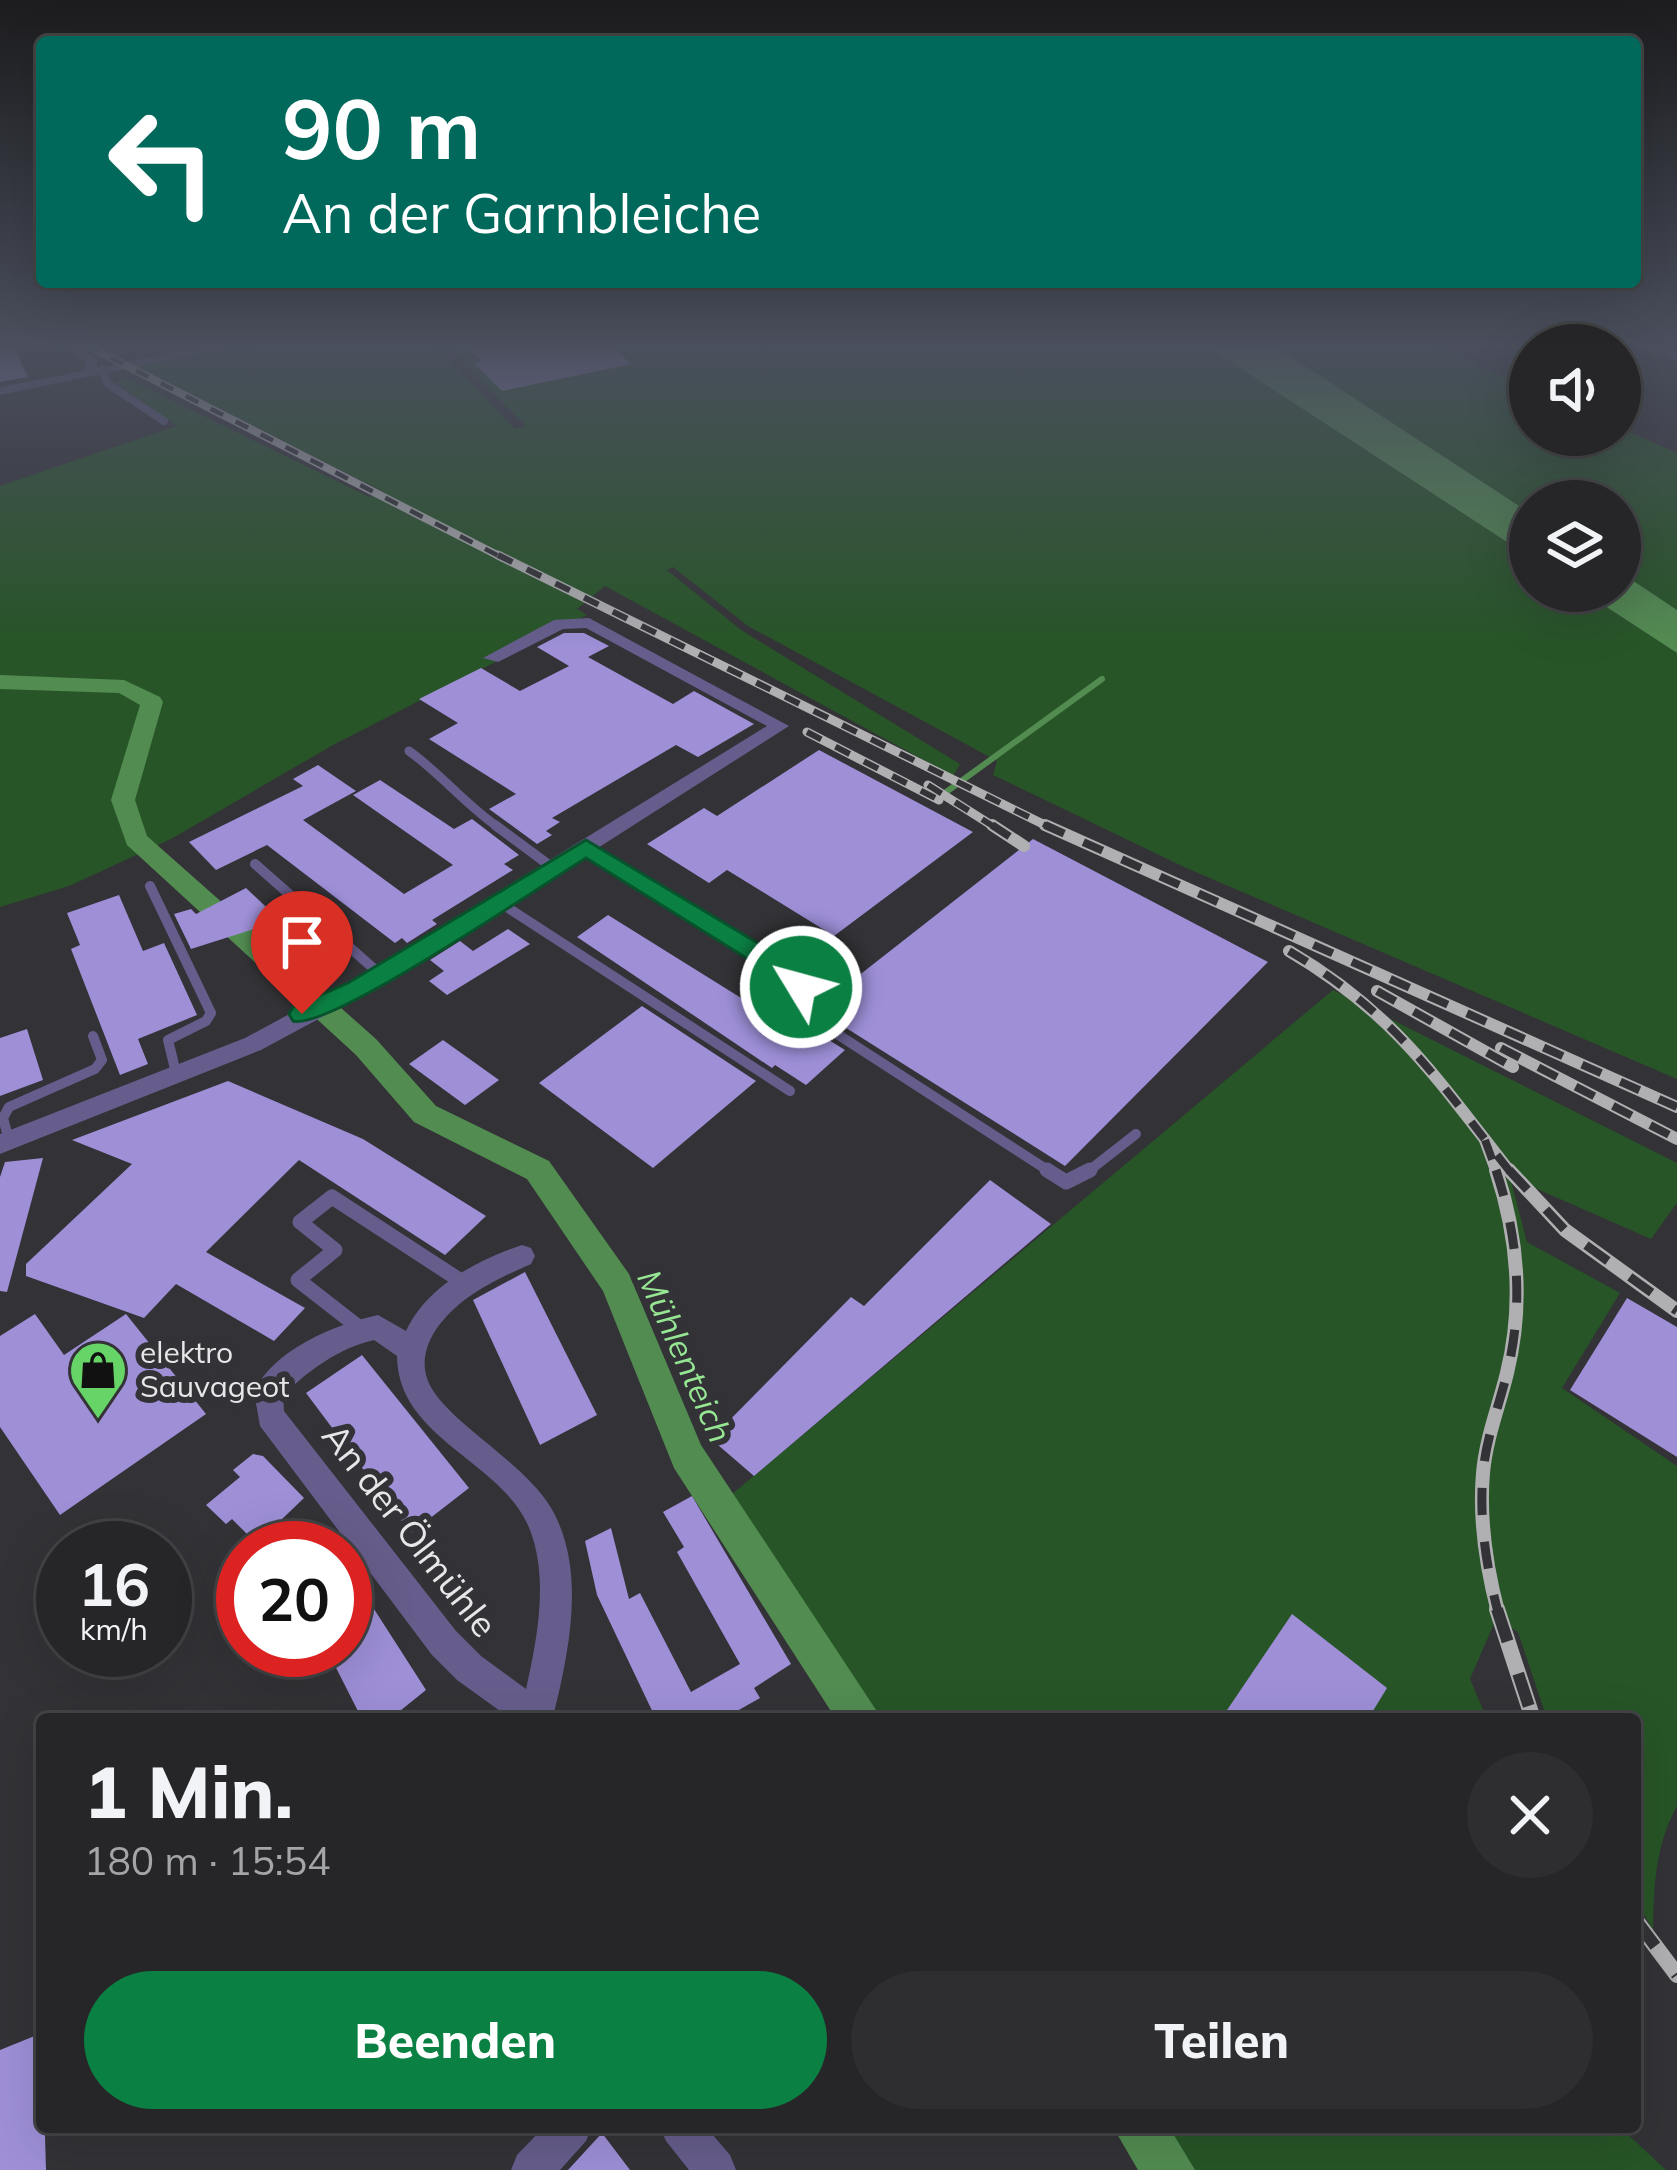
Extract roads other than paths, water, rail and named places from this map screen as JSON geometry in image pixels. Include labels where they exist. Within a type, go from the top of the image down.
[{"type":"street","points":[[4,1142],[254,1044],[302,1014],[357,989],[780,726],[589,623],[560,623],[492,658]]},
{"type":"street","points":[[362,1329],[378,1327],[411,1350],[433,1308],[464,1284],[521,1256]]},
{"type":"street","name":"An der Ölmühle","points":[[362,1329],[278,1380],[266,1404],[271,1416],[444,1643],[469,1668],[532,1713]]},
{"type":"street","name":"An der Ölmühle","points":[[411,1350],[407,1369],[421,1399],[530,1495],[544,1522],[554,1596],[539,1713]]},
{"type":"street","points":[[532,2170],[566,2133]]},
{"type":"street","points":[[685,2133],[715,2170]]},
{"type":"lane","points":[[409,751],[445,777],[461,801],[553,868]]},
{"type":"lane","points":[[586,848],[800,980],[796,1002],[800,1010],[1066,1182],[1078,1179],[1136,1134]]},
{"type":"lane","points":[[255,863],[381,975]]},
{"type":"lane","points":[[150,886],[211,1012],[206,1021],[167,1040],[177,1077]]},
{"type":"lane","points":[[499,902],[790,1091]]},
{"type":"lane","points":[[4,1142],[3,1118],[9,1107],[95,1069],[102,1060],[93,1036]]},
{"type":"lane","points":[[362,1329],[298,1280],[334,1250],[300,1222],[332,1197],[464,1284]]},
{"type":"waterway","points":[[942,795],[1102,679]]},
{"type":"waterway","name":"Mühlenteich","points":[[0,682],[124,687],[152,702],[123,800],[136,839],[366,1047],[425,1114],[538,1170],[617,1284],[687,1456],[857,1713]]},
{"type":"waterway","name":"Mühlenteich","points":[[1142,2133],[1169,2170]]},
{"type":"railway","points":[[284,446],[503,558]]},
{"type":"railway","points":[[498,555],[1051,828]]},
{"type":"railway","points":[[807,732],[939,800]]},
{"type":"railway","points":[[928,785],[996,828]]},
{"type":"railway","points":[[992,825],[1024,846]]},
{"type":"railway","points":[[1045,825],[1677,1107]]},
{"type":"railway","points":[[1289,951],[1326,974],[1386,1024],[1485,1140]]},
{"type":"railway","points":[[1377,991],[1513,1067]]},
{"type":"railway","points":[[1501,1048],[1677,1139]]},
{"type":"railway","points":[[1485,1140],[1511,1173]]},
{"type":"railway","points":[[1485,1140],[1496,1171]]},
{"type":"railway","points":[[1509,1170],[1565,1230],[1677,1311]]},
{"type":"railway","points":[[1496,1171],[1514,1245],[1517,1296],[1512,1347],[1483,1473],[1484,1543],[1498,1612]]},
{"type":"railway","points":[[1497,1609],[1531,1713]]},
{"type":"railway","points":[[1641,1927],[1677,1975]]},
{"type":"place","name":"elektro Sauvageot","points":[[98,1421]]}]
